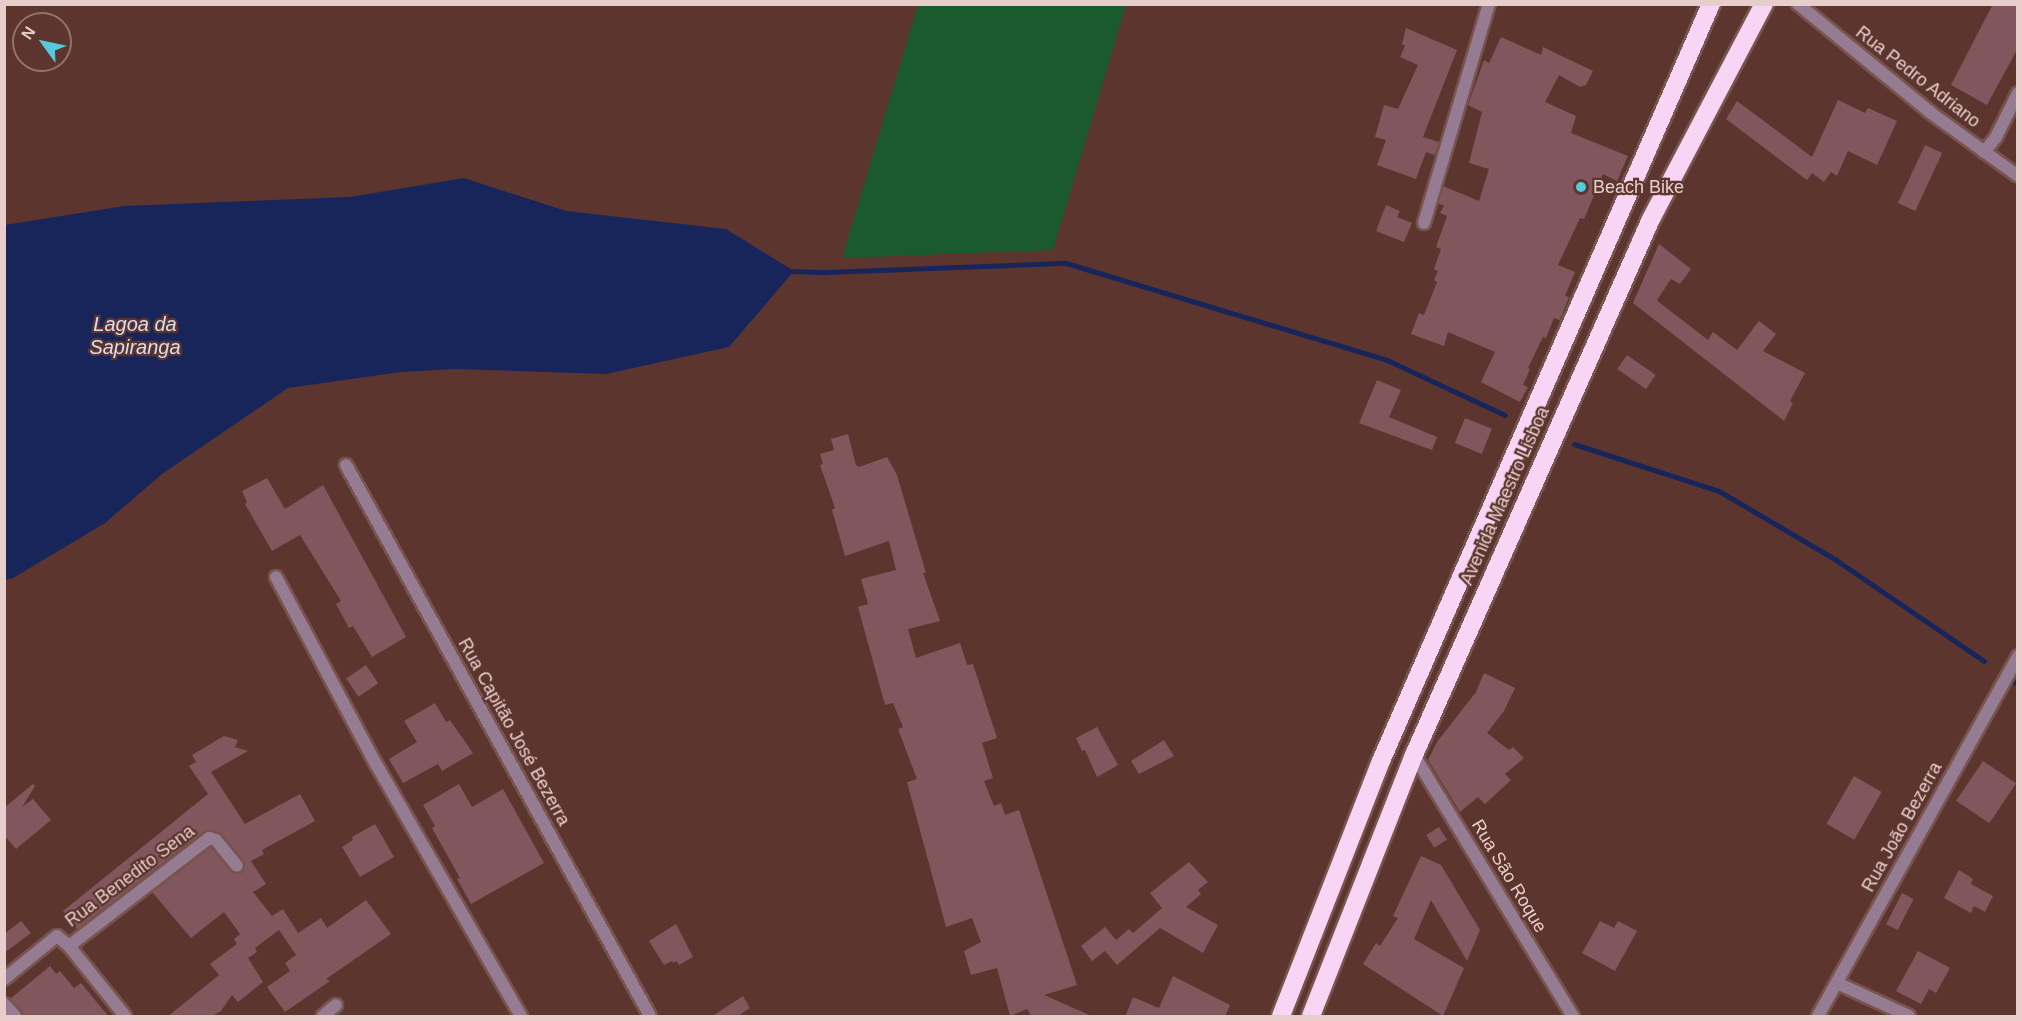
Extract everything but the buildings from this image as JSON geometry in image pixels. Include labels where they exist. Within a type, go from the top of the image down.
[{"type":"highway","name":"Avenida Maestro Lisboa","points":[[1281,1017],[1385,750],[1711,4]]},
{"type":"highway","name":"Avenida Maestro Lisboa","points":[[1311,1017],[1414,755],[1651,219],[1764,4]]},
{"type":"street","points":[[1424,223],[1489,4]]},
{"type":"street","name":"Rua Pedro Adriano","points":[[1798,4],[1931,113],[2018,176]]},
{"type":"street","points":[[1984,152],[1995,137],[2018,93]]},
{"type":"street","name":"Rua Capitão José Bezerra","points":[[346,465],[650,1017]]},
{"type":"street","points":[[276,577],[376,764],[521,1017]]},
{"type":"street","name":"Rua João Bezerra","points":[[1818,1017],[2018,656]]},
{"type":"street","name":"Rua São Roque","points":[[1414,755],[1568,1013]]},
{"type":"street","name":"Rua Benedito Sena","points":[[4,979],[57,936],[69,945],[209,838],[216,840],[237,866]]},
{"type":"street","points":[[69,945],[125,1017]]},
{"type":"street","points":[[1836,983],[1909,1017]]},
{"type":"street","points":[[4,1004],[15,1017]]},
{"type":"street","points":[[323,1017],[336,1005]]},
{"type":"green space","points":[[918,5],[1126,5],[1053,250],[842,258]]},
{"type":"water","name":"Lagoa da Sapiranga","points":[[464,178],[566,211],[726,229],[794,271],[729,347],[606,374],[455,369],[401,372],[288,388],[162,474],[105,523],[13,578],[5,580],[5,225],[124,206],[350,197]]},
{"type":"waterway","points":[[789,271],[827,272],[1066,263],[1387,360],[1505,415]]},
{"type":"waterway","points":[[1574,444],[1719,491],[1836,560],[1984,661]]},
{"type":"waterway","points":[[2009,678],[2018,684]]},
{"type":"place","name":"Beach Bike","points":[[1581,187]]}]
